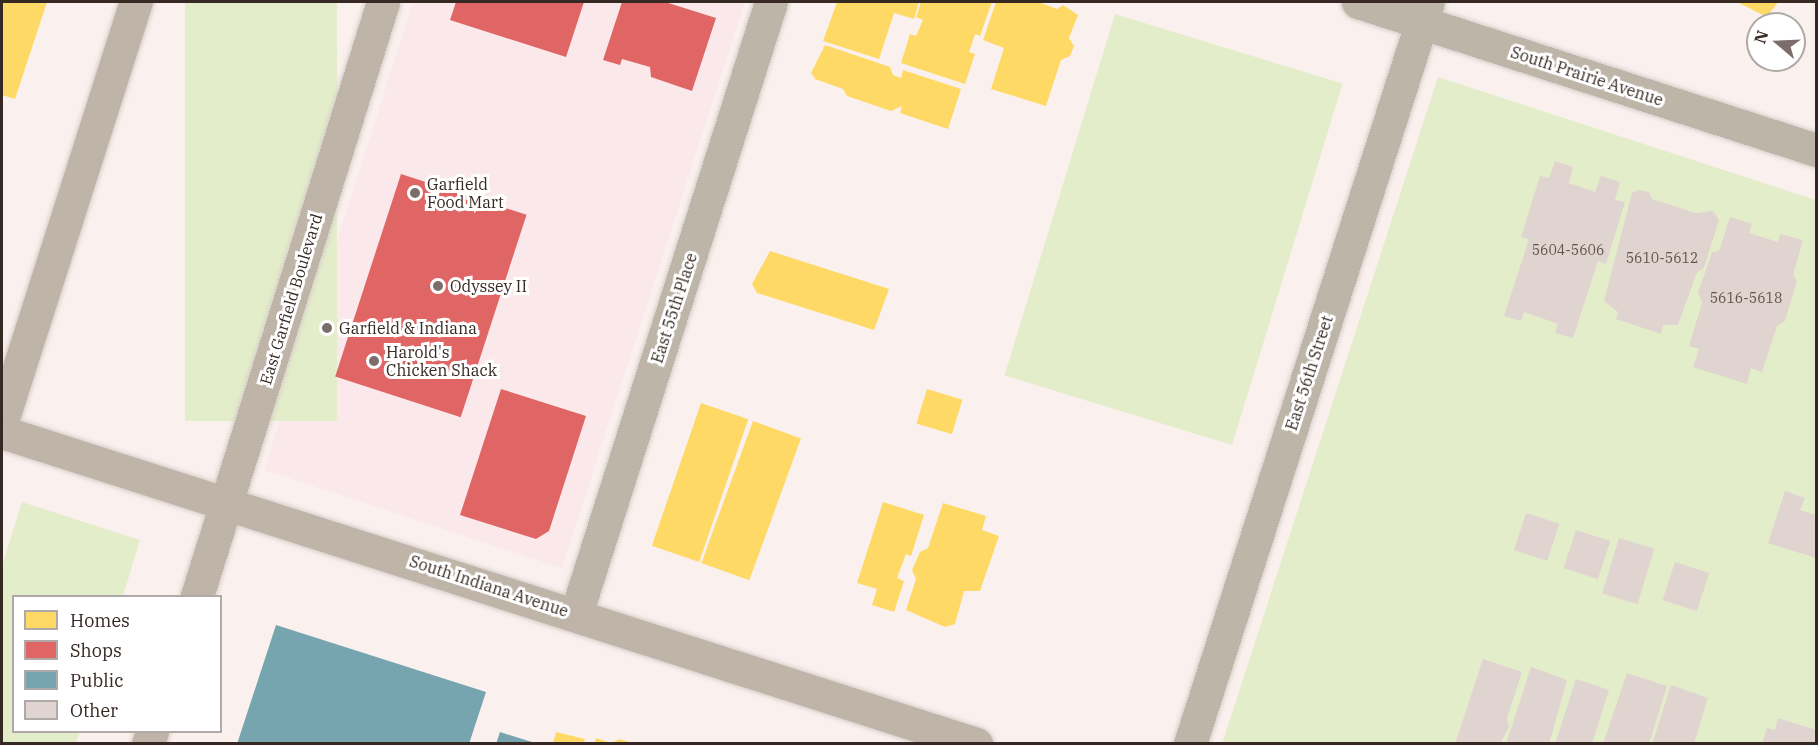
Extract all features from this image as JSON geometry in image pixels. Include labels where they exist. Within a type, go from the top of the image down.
[{"type":"street","points":[[2,421],[136,2]]},
{"type":"street","name":"East Garfield Boulevard","points":[[197,595],[383,2]]},
{"type":"street","name":"East 55th Place","points":[[576,614],[771,2]]},
{"type":"street","name":"South Prairie Avenue","points":[[1358,2],[1425,12],[1816,150]]},
{"type":"street","name":"East 56th Street","points":[[1190,744],[1425,12]]},
{"type":"street","name":"South Indiana Avenue","points":[[2,432],[227,502],[976,744]]},
{"type":"shaded area","points":[[413,2],[745,2],[562,568],[264,470]]},
{"type":"green space","points":[[185,2],[337,2],[337,421],[185,421]]},
{"type":"green space","points":[[1115,14],[1343,84],[1232,445],[1004,375]]},
{"type":"green space","points":[[1438,77],[1816,200],[1816,743],[1222,744]]},
{"type":"green space","points":[[22,502],[140,540],[123,595],[12,595],[12,733],[80,733],[76,743],[2,743],[2,566]]},
{"type":"building: Homes","points":[[2,2],[47,2],[15,99],[2,95]]},
{"type":"building: Homes","points":[[837,2],[919,2],[914,19],[894,13],[879,59],[823,41]]},
{"type":"building: Homes","points":[[921,2],[992,2],[980,36],[975,34],[969,52],[975,54],[965,84],[901,63],[910,34],[916,36],[923,20],[916,17]]},
{"type":"building: Homes","points":[[996,2],[1038,2],[1057,9],[1063,5],[1078,15],[1069,38],[1074,46],[1070,56],[1061,60],[1046,106],[991,89],[1004,48],[983,40]]},
{"type":"building: Homes","points":[[1737,2],[1778,2],[1771,12],[1757,12]]},
{"type":"building: Homes","points":[[825,45],[890,67],[893,75],[901,78],[903,70],[961,89],[948,129],[900,113],[902,106],[891,111],[847,96],[843,89],[815,79],[811,73]]},
{"type":"building: Homes","points":[[770,251],[889,289],[874,330],[757,293],[752,284]]},
{"type":"building: Homes","points":[[927,389],[962,400],[952,434],[916,423]]},
{"type":"building: Homes","points":[[701,403],[748,419],[699,562],[652,546]]},
{"type":"building: Homes","points":[[753,421],[801,438],[749,580],[701,563]]},
{"type":"building: Homes","points":[[883,502],[924,515],[911,556],[906,554],[897,578],[904,581],[894,612],[872,605],[877,589],[857,583]]},
{"type":"building: Homes","points":[[943,503],[986,516],[982,530],[999,536],[980,591],[964,591],[955,624],[945,627],[906,610],[916,579],[912,570],[920,552],[928,548]]},
{"type":"building: Homes","points":[[556,732],[585,739],[583,744],[553,744]]},
{"type":"building: Homes","points":[[596,738],[611,743],[620,739],[632,744],[594,744]]},
{"type":"building: Shops","points":[[456,2],[584,2],[566,57],[450,20]]},
{"type":"building: Shops","points":[[622,2],[665,2],[716,18],[692,91],[651,77],[650,67],[622,59],[620,65],[603,60]]},
{"type":"building: Shops","points":[[401,174],[527,215],[461,417],[335,377]]},
{"type":"building: Shops","points":[[501,389],[586,416],[549,531],[536,539],[460,515]]},
{"type":"building: Public","points":[[276,625],[486,692],[469,744],[237,744]]},
{"type":"building: Public","points":[[500,732],[535,743],[535,744],[496,744]]},
{"type":"building: Other","points":[[1555,161],[1573,167],[1569,183],[1595,192],[1601,176],[1620,182],[1615,200],[1625,202],[1606,264],[1598,261],[1573,338],[1555,333],[1558,324],[1524,312],[1521,321],[1504,316],[1529,239],[1521,237],[1540,176],[1549,178]]},
{"type":"building: Other","points":[[1639,190],[1649,192],[1652,199],[1696,213],[1713,211],[1719,220],[1704,268],[1697,272],[1678,325],[1663,325],[1661,334],[1616,319],[1618,312],[1604,301],[1632,193]]},
{"type":"building: Other","points":[[1730,217],[1752,224],[1749,233],[1778,242],[1780,234],[1803,240],[1793,275],[1797,281],[1785,321],[1777,326],[1762,372],[1751,368],[1747,384],[1693,367],[1699,349],[1689,346],[1702,303],[1698,293],[1712,252],[1719,251]]},
{"type":"building: Other","points":[[1785,491],[1805,498],[1800,510],[1816,515],[1816,558],[1768,543]]},
{"type":"building: Other","points":[[1526,513],[1559,524],[1547,561],[1514,550]]},
{"type":"building: Other","points":[[1576,530],[1610,541],[1598,579],[1564,568]]},
{"type":"building: Other","points":[[1619,538],[1654,549],[1637,604],[1602,593]]},
{"type":"building: Other","points":[[1675,562],[1709,573],[1697,611],[1663,600]]},
{"type":"building: Other","points":[[1483,659],[1522,672],[1507,718],[1509,727],[1500,744],[1455,744]]},
{"type":"building: Other","points":[[1531,667],[1567,680],[1549,744],[1506,744]]},
{"type":"building: Other","points":[[1627,673],[1667,686],[1649,744],[1603,744]]},
{"type":"building: Other","points":[[1576,679],[1609,690],[1592,744],[1555,744]]},
{"type":"building: Other","points":[[1671,685],[1708,698],[1694,744],[1652,744]]},
{"type":"building: Other","points":[[1778,718],[1816,730],[1816,744],[1762,744],[1767,728],[1775,730]]},
{"type":"place","name":"Garfield Food Mart","points":[[415,193]]},
{"type":"place","name":"Odyssey II","points":[[438,286]]},
{"type":"place","name":"Garfield & Indiana","points":[[327,328]]},
{"type":"place","name":"Harold's Chicken Shack","points":[[374,361]]}]
